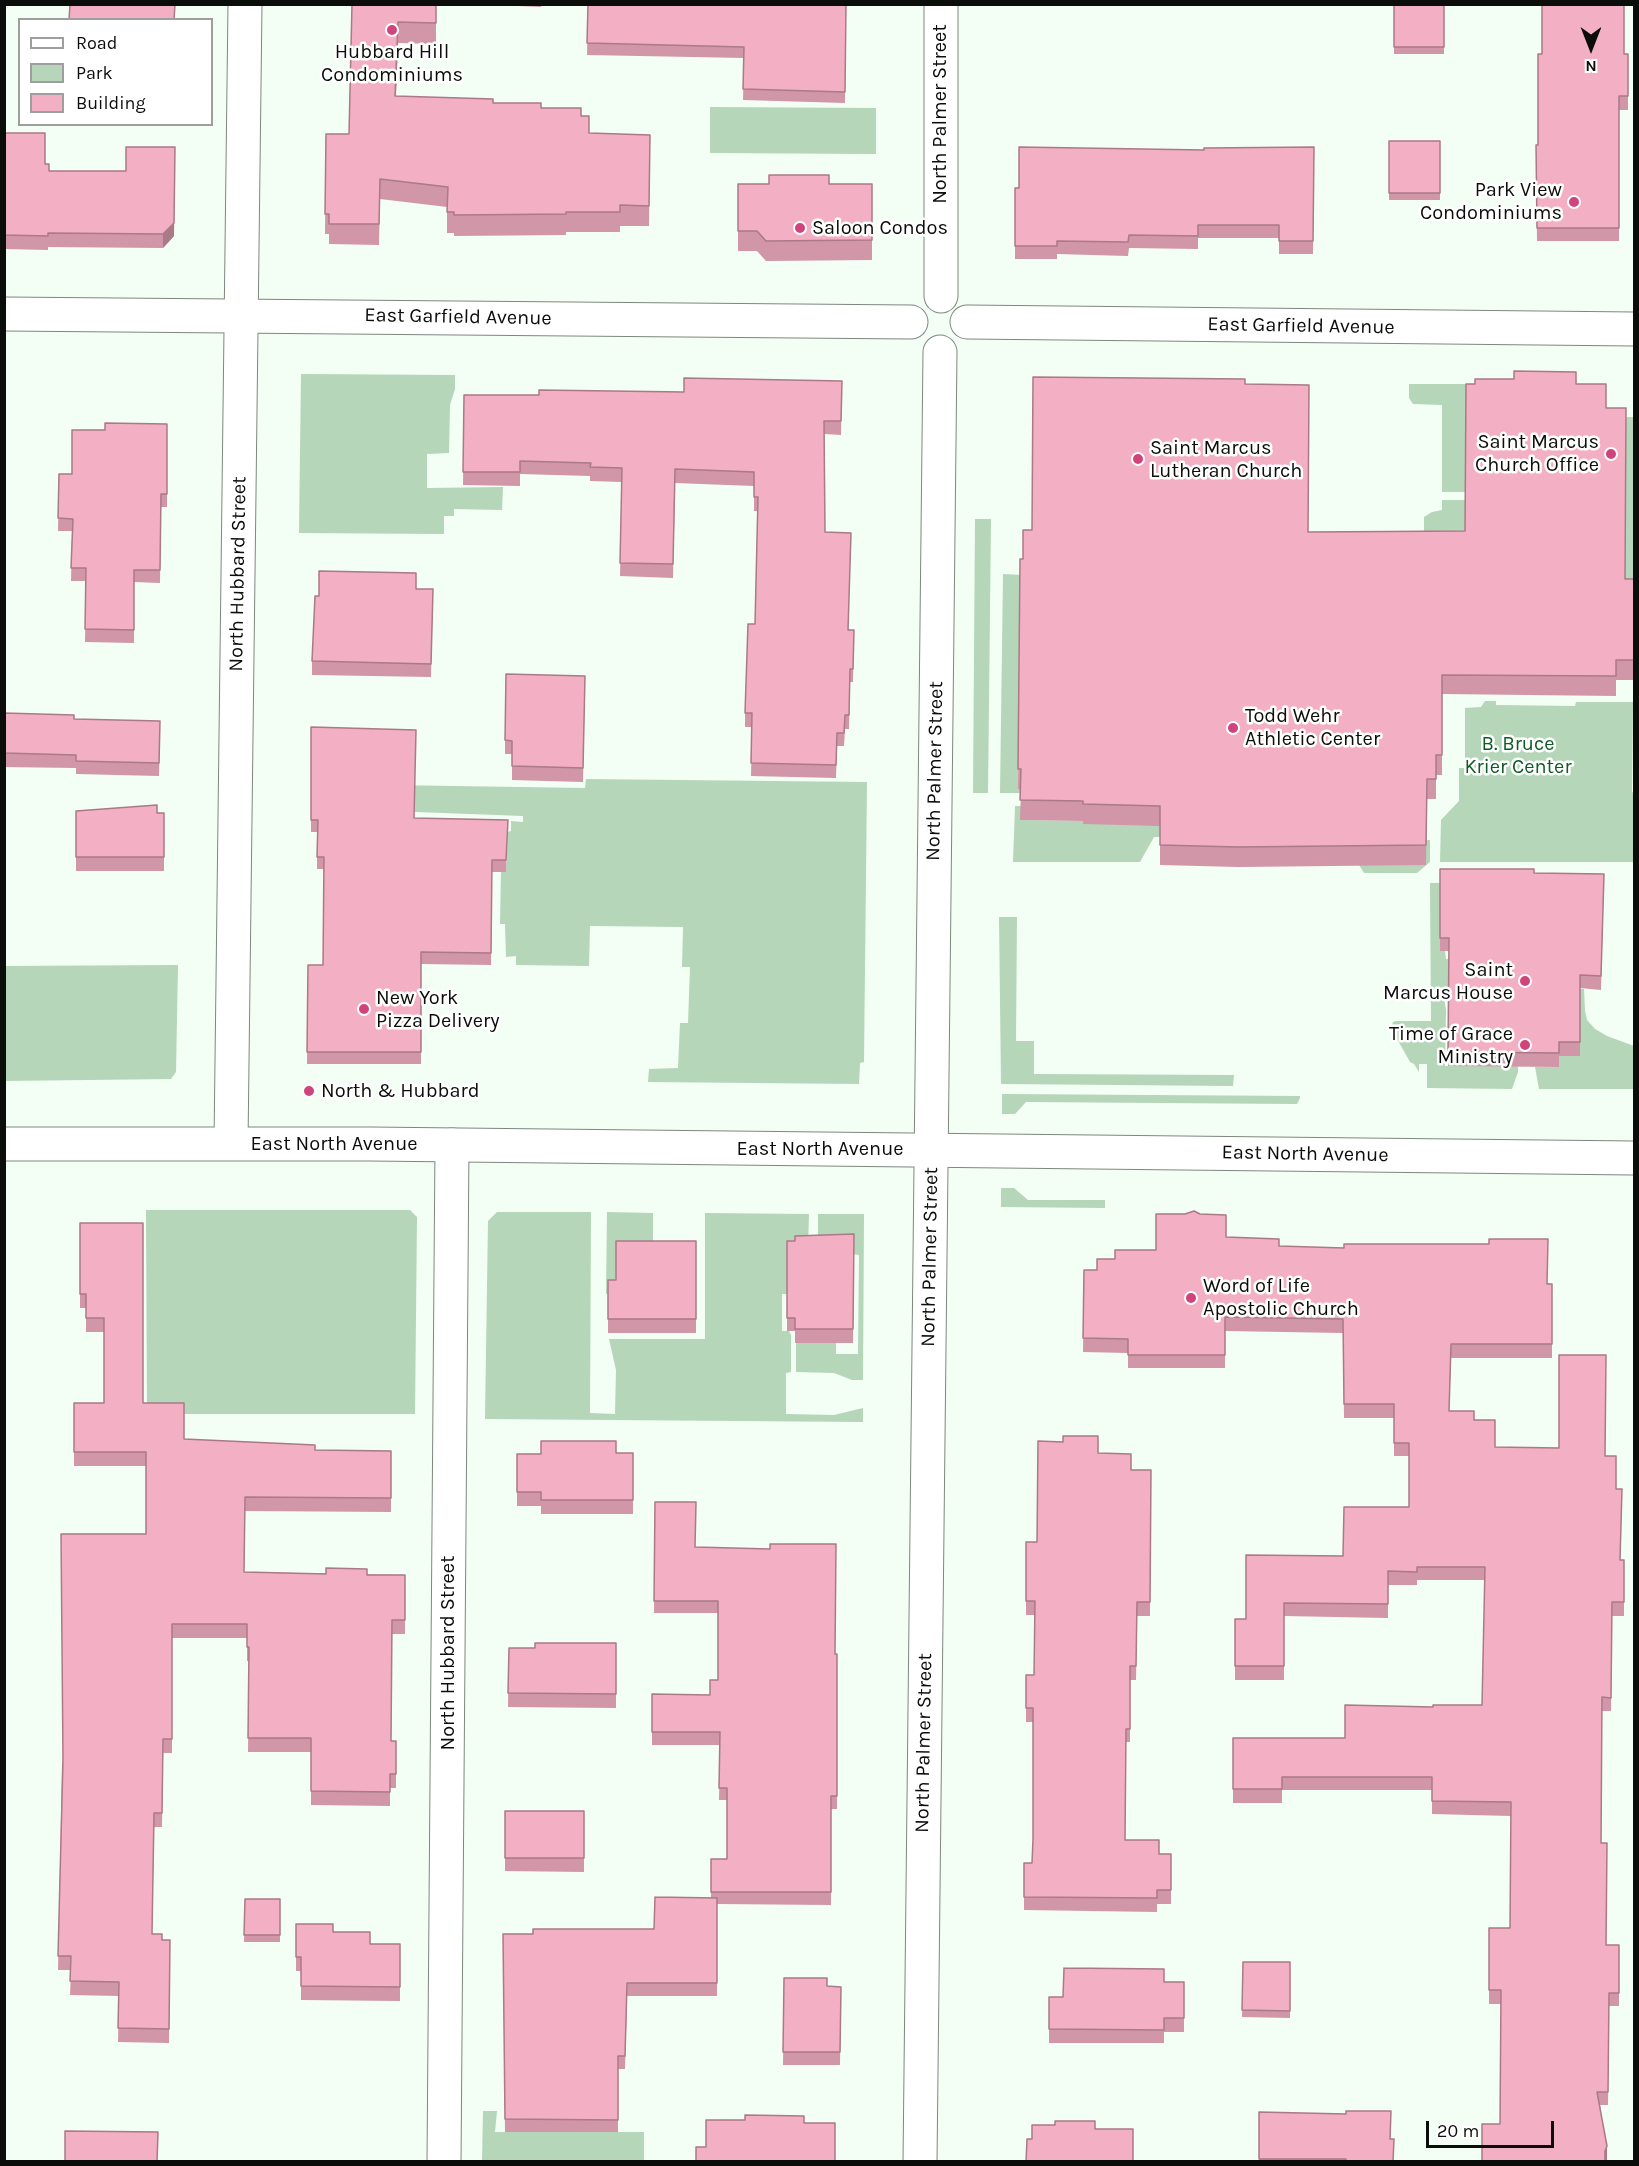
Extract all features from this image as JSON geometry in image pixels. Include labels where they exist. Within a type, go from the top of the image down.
[{"type":"street","name":"North Hubbard Street","points":[[231,1143],[245,4]]},
{"type":"street","name":"North Palmer Street","points":[[940,296],[941,4]]},
{"type":"street","points":[[940,296],[954,300],[963,310],[967,322],[966,330],[959,342],[954,347],[940,352],[925,348],[919,343],[914,337],[911,322],[916,308],[921,303],[926,299],[940,296]]},
{"type":"street","name":"East Garfield Avenue","points":[[4,314],[911,322]]},
{"type":"street","name":"East Garfield Avenue","points":[[967,322],[1635,329]]},
{"type":"street","name":"North Palmer Street","points":[[920,2162],[940,352]]},
{"type":"street","name":"East North Avenue","points":[[4,1144],[231,1143],[1635,1158]]},
{"type":"street","name":"North Hubbard Street","points":[[444,2162],[452,1145]]},
{"type":"green space","points":[[710,107],[876,108],[876,154],[710,153]]},
{"type":"green space","points":[[301,374],[455,375],[455,389],[450,405],[449,453],[427,454],[427,488],[503,487],[502,510],[454,509],[454,516],[444,516],[444,534],[299,533]]},
{"type":"green space","points":[[1409,384],[1466,384],[1465,492],[1442,492],[1442,405],[1413,404],[1409,398]]},
{"type":"green space","points":[[1619,417],[1634,417],[1634,598],[1616,598],[1625,575],[1626,428]]},
{"type":"green space","points":[[1442,500],[1465,500],[1465,554],[1424,551],[1424,517],[1442,510]]},
{"type":"green space","points":[[975,519],[991,519],[988,793],[973,793]]},
{"type":"green space","points":[[1003,574],[1023,575],[1020,580],[1018,735],[1018,789],[1021,789],[1021,793],[1000,793]]},
{"type":"green space","name":"B. Bruce Krier Center","points":[[1485,701],[1496,701],[1496,705],[1575,706],[1576,702],[1633,702],[1634,862],[1440,862],[1441,820],[1459,801],[1459,768],[1465,768],[1465,708],[1481,707]]},
{"type":"green space","points":[[586,779],[867,782],[864,1062],[860,1063],[859,1084],[648,1082],[649,1069],[678,1068],[680,1023],[688,1023],[690,967],[682,967],[683,927],[590,926],[589,966],[516,965],[516,956],[506,957],[505,924],[500,924],[501,872],[506,871],[508,832],[511,831],[511,821],[523,822],[523,816],[390,811],[389,785],[585,788]]},
{"type":"green space","points":[[1015,806],[1021,806],[1021,820],[1083,821],[1083,824],[1160,822],[1160,837],[1154,837],[1140,862],[1013,862]]},
{"type":"green space","points":[[1430,840],[1430,862],[1417,873],[1364,873],[1359,865]]},
{"type":"green space","points":[[1430,883],[1440,883],[1440,951],[1445,951],[1446,959],[1449,959],[1449,998],[1444,998],[1446,1010],[1445,1066],[1518,1066],[1512,1089],[1427,1088],[1427,1064],[1419,1064],[1419,1072],[1410,1062],[1391,1028],[1393,1022],[1396,1021],[1431,1021]]},
{"type":"green space","points":[[999,917],[1017,917],[1016,1041],[1034,1041],[1034,1074],[1234,1075],[1233,1086],[1001,1084]]},
{"type":"green space","points":[[178,965],[176,1072],[171,1079],[5,1081],[5,966]]},
{"type":"green space","points":[[1577,989],[1584,989],[1587,1020],[1595,1029],[1634,1046],[1634,1089],[1539,1089],[1535,1067],[1558,1067],[1559,1056],[1579,1056]]},
{"type":"green space","points":[[1002,1094],[1300,1096],[1300,1098],[1297,1104],[1026,1102],[1015,1114],[1002,1114]]},
{"type":"green space","points":[[1001,1188],[1014,1188],[1028,1200],[1105,1200],[1105,1208],[1001,1207]]},
{"type":"green space","points":[[146,1210],[410,1210],[417,1217],[415,1414],[147,1414]]},
{"type":"green space","points":[[497,1212],[591,1212],[590,1413],[615,1414],[616,1370],[609,1339],[705,1339],[705,1213],[809,1214],[808,1249],[787,1255],[787,1294],[782,1294],[782,1331],[789,1331],[791,1335],[791,1372],[786,1373],[786,1414],[834,1415],[863,1408],[863,1422],[485,1419],[488,1221]]},
{"type":"green space","points":[[607,1212],[653,1213],[653,1244],[616,1294],[606,1294]]},
{"type":"green space","points":[[818,1214],[864,1214],[863,1380],[852,1380],[834,1373],[796,1372],[796,1343],[836,1343],[836,1354],[858,1354],[859,1255],[818,1249]]},
{"type":"green space","points":[[483,2111],[497,2111],[495,2132],[644,2132],[644,2161],[482,2161]]},
{"type":"building","points":[[70,4],[175,4],[174,18],[69,18]]},
{"type":"building","points":[[352,4],[436,4],[436,23],[398,22],[395,96],[493,99],[493,103],[541,103],[541,108],[581,108],[581,116],[589,116],[589,133],[650,135],[649,206],[620,205],[620,212],[454,215],[454,212],[447,212],[448,187],[380,179],[379,224],[329,224],[329,214],[325,214],[326,134],[349,134]]},
{"type":"building","points":[[588,4],[846,4],[845,92],[743,89],[744,47],[587,43]]},
{"type":"building","points":[[1394,4],[1444,4],[1444,47],[1394,47]]},
{"type":"building","points":[[1542,4],[1624,4],[1624,54],[1628,54],[1628,96],[1619,96],[1619,228],[1537,228],[1538,54],[1542,54]]},
{"type":"building","points":[[4,133],[45,133],[45,164],[49,164],[49,171],[126,171],[126,147],[175,147],[174,223],[163,234],[4,235]]},
{"type":"building","points":[[1389,141],[1440,141],[1440,193],[1389,193]]},
{"type":"building","points":[[1019,147],[1204,150],[1204,148],[1314,147],[1313,241],[1279,241],[1279,225],[1198,225],[1198,236],[1129,235],[1128,242],[1057,241],[1057,246],[1015,246],[1015,188],[1019,188]]},
{"type":"building","name":"Saloon Condos","points":[[769,175],[829,175],[829,184],[872,184],[872,240],[766,241],[757,231],[738,231],[738,184],[769,184]]},
{"type":"building","points":[[1514,371],[1576,372],[1576,384],[1606,384],[1606,408],[1626,408],[1625,579],[1635,579],[1634,660],[1616,660],[1616,676],[1442,675],[1442,755],[1436,755],[1436,779],[1427,779],[1426,845],[1238,847],[1160,845],[1160,806],[1020,800],[1021,769],[1018,769],[1020,559],[1023,559],[1023,530],[1032,530],[1033,377],[1245,379],[1245,384],[1309,385],[1308,532],[1465,531],[1466,384],[1475,384],[1475,379],[1514,379]]},
{"type":"building","points":[[684,378],[842,381],[841,421],[824,421],[825,532],[851,533],[848,630],[854,630],[853,669],[850,669],[849,715],[845,715],[844,733],[837,733],[836,765],[751,763],[752,713],[745,713],[748,624],[755,624],[758,497],[754,497],[754,472],[675,469],[673,564],[620,563],[622,468],[590,467],[591,463],[520,461],[520,472],[463,472],[464,395],[539,395],[539,390],[684,392]]},
{"type":"building","points":[[105,423],[167,424],[167,494],[161,494],[160,570],[134,570],[134,630],[85,629],[86,568],[71,568],[73,519],[58,518],[59,474],[72,474],[72,430],[105,430]]},
{"type":"building","points":[[319,571],[416,573],[416,589],[433,589],[431,664],[312,661],[315,596],[319,596]]},
{"type":"building","points":[[506,674],[585,676],[583,768],[512,766],[512,741],[505,740]]},
{"type":"building","points":[[4,713],[74,715],[74,719],[160,721],[159,763],[76,761],[76,755],[4,753]]},
{"type":"building","points":[[311,727],[416,730],[414,818],[508,820],[506,860],[492,860],[491,953],[421,952],[421,1052],[307,1052],[308,965],[323,965],[324,857],[317,857],[318,820],[311,820]]},
{"type":"building","points":[[157,805],[157,813],[164,813],[164,857],[76,857],[76,811]]},
{"type":"building","name":"Saint Marcus House","points":[[1440,869],[1534,869],[1534,873],[1604,874],[1601,976],[1580,975],[1580,1042],[1559,1042],[1559,1053],[1448,1052],[1449,938],[1440,938]]},
{"type":"building","points":[[1194,1211],[1200,1214],[1226,1215],[1226,1237],[1279,1239],[1279,1246],[1344,1248],[1344,1244],[1489,1244],[1489,1239],[1548,1239],[1547,1284],[1552,1284],[1552,1344],[1451,1344],[1449,1411],[1474,1411],[1474,1420],[1495,1420],[1495,1447],[1559,1448],[1559,1355],[1606,1355],[1605,1456],[1616,1456],[1616,1489],[1622,1489],[1620,1560],[1624,1560],[1624,1602],[1612,1602],[1611,1698],[1602,1697],[1601,1843],[1607,1843],[1606,1945],[1619,1945],[1619,1993],[1609,1993],[1608,2092],[1597,2092],[1607,2146],[1605,2162],[1482,2162],[1482,2124],[1500,2124],[1501,1990],[1489,1990],[1489,1928],[1510,1928],[1511,1802],[1432,1801],[1432,1777],[1282,1777],[1282,1789],[1233,1789],[1233,1738],[1345,1738],[1345,1705],[1433,1707],[1433,1705],[1482,1705],[1485,1567],[1417,1567],[1417,1572],[1388,1571],[1388,1604],[1284,1603],[1284,1666],[1235,1666],[1235,1619],[1246,1619],[1246,1555],[1343,1556],[1344,1507],[1409,1507],[1409,1443],[1394,1443],[1394,1404],[1344,1404],[1343,1319],[1225,1317],[1225,1355],[1128,1355],[1128,1339],[1083,1338],[1084,1270],[1097,1270],[1097,1259],[1115,1259],[1115,1250],[1156,1250],[1156,1214],[1185,1214]]},
{"type":"building","points":[[80,1223],[143,1223],[143,1403],[184,1403],[184,1439],[315,1445],[315,1450],[391,1451],[391,1498],[245,1497],[244,1572],[326,1574],[326,1568],[367,1569],[367,1575],[405,1575],[405,1620],[392,1620],[391,1741],[396,1741],[396,1774],[390,1774],[390,1792],[311,1791],[311,1738],[248,1738],[247,1624],[172,1624],[172,1739],[163,1739],[162,1813],[154,1813],[152,1934],[162,1934],[162,1940],[170,1940],[169,2029],[118,2028],[119,1982],[70,1981],[71,1956],[58,1956],[63,1760],[61,1534],[146,1534],[146,1452],[74,1452],[74,1403],[104,1403],[104,1318],[86,1318],[86,1294],[80,1294]]},
{"type":"building","points":[[854,1234],[853,1329],[795,1329],[795,1318],[787,1318],[787,1241],[795,1241],[795,1236]]},
{"type":"building","points":[[616,1241],[696,1241],[696,1319],[608,1319],[608,1280],[616,1280]]},
{"type":"building","points":[[1063,1436],[1098,1436],[1098,1453],[1131,1454],[1131,1470],[1151,1470],[1150,1602],[1137,1602],[1136,1666],[1130,1666],[1130,1729],[1126,1729],[1125,1840],[1159,1840],[1159,1854],[1171,1854],[1171,1890],[1157,1890],[1157,1898],[1024,1897],[1024,1863],[1032,1863],[1033,1839],[1033,1708],[1026,1708],[1026,1675],[1034,1675],[1035,1601],[1026,1601],[1026,1542],[1037,1542],[1038,1441],[1063,1442]]},
{"type":"building","points":[[541,1441],[616,1441],[616,1453],[633,1453],[633,1500],[541,1500],[541,1492],[517,1492],[517,1454],[541,1454]]},
{"type":"building","points":[[655,1502],[696,1502],[695,1547],[770,1549],[770,1544],[836,1544],[837,1796],[831,1796],[831,1892],[711,1892],[711,1859],[727,1859],[727,1788],[719,1788],[720,1732],[652,1732],[652,1694],[710,1695],[710,1680],[718,1680],[718,1601],[654,1601]]},
{"type":"building","points":[[535,1643],[616,1643],[616,1694],[508,1693],[509,1648],[535,1648]]},
{"type":"building","points":[[505,1811],[584,1811],[584,1858],[505,1858]]},
{"type":"building","points":[[655,1897],[717,1898],[717,1983],[627,1983],[625,2056],[618,2056],[618,2120],[505,2119],[503,1934],[533,1934],[533,1929],[654,1929]]},
{"type":"building","points":[[245,1899],[280,1899],[280,1935],[244,1935]]},
{"type":"building","points":[[296,1924],[333,1924],[333,1932],[370,1932],[370,1944],[400,1944],[400,1987],[301,1986],[301,1957],[296,1957]]},
{"type":"building","points":[[1243,1962],[1290,1962],[1290,2011],[1242,2010]]},
{"type":"building","points":[[1064,1968],[1164,1969],[1164,1982],[1184,1982],[1184,2018],[1164,2018],[1164,2030],[1049,2029],[1049,1997],[1063,1997]]},
{"type":"building","points":[[784,1978],[827,1978],[827,1986],[841,1987],[840,2052],[783,2052]]},
{"type":"building","points":[[1346,2111],[1391,2111],[1390,2139],[1394,2139],[1393,2162],[1346,2162],[1346,2159],[1259,2159],[1259,2112],[1346,2114]]},
{"type":"building","points":[[745,2115],[804,2116],[804,2123],[835,2123],[835,2162],[696,2162],[696,2147],[706,2147],[706,2120],[745,2120]]},
{"type":"building","points":[[1055,2121],[1095,2121],[1095,2129],[1133,2129],[1133,2162],[1026,2162],[1027,2139],[1032,2139],[1032,2125],[1055,2125]]},
{"type":"building","points":[[65,2131],[158,2132],[157,2162],[65,2162]]},
{"type":"place","name":"Hubbard Hill Condominiums","points":[[392,30]]},
{"type":"place","name":"Park View Condominiums","points":[[1574,202]]},
{"type":"place","name":"Saloon Condos","points":[[800,228]]},
{"type":"place","name":"Saint Marcus Church Office","points":[[1611,454]]},
{"type":"place","name":"Saint Marcus Lutheran Church","points":[[1138,459]]},
{"type":"place","name":"Todd Wehr Athletic Center","points":[[1233,728]]},
{"type":"place","name":"Saint Marcus House","points":[[1525,981]]},
{"type":"place","name":"New York Pizza Delivery","points":[[364,1009]]},
{"type":"place","name":"Time of Grace Ministry","points":[[1525,1045]]},
{"type":"place","name":"North & Hubbard","points":[[309,1091]]},
{"type":"place","name":"Word of Life Apostolic Church","points":[[1191,1298]]}]
